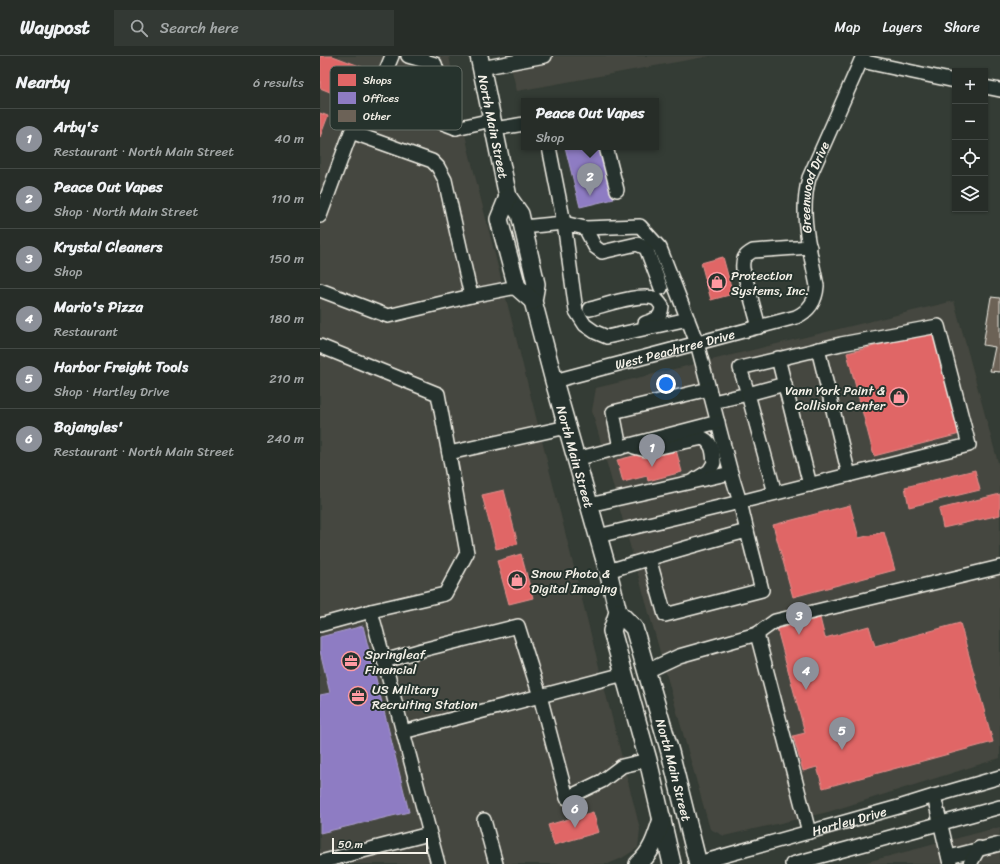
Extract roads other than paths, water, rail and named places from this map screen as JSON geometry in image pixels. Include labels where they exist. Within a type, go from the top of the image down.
[{"type":"main road","name":"North Main Street","points":[[480,62],[508,196],[520,214],[536,284],[533,301],[618,612],[612,631],[648,760],[672,864]]},
{"type":"main road","name":"North Main Street","points":[[499,219],[508,196]]},
{"type":"main road","points":[[499,219],[513,227],[523,227]]},
{"type":"main road","points":[[499,219],[517,287],[533,301]]},
{"type":"main road","points":[[517,287],[527,282],[533,282],[536,284]]},
{"type":"main road","name":"North Main Street","points":[[618,612],[634,628],[670,752],[696,864]]},
{"type":"main road","points":[[623,669],[647,671]]},
{"type":"main road","points":[[638,864],[642,861],[651,848],[657,836],[662,819]]},
{"type":"street","points":[[388,66],[392,56]]},
{"type":"street","points":[[408,56],[435,64],[436,66]]},
{"type":"street","points":[[480,62],[545,56]]},
{"type":"street","points":[[862,58],[952,80]]},
{"type":"street","name":"Greenwood Drive","points":[[796,317],[812,305],[817,293],[805,221],[804,204],[809,178],[862,58]]},
{"type":"street","points":[[988,88],[1000,90]]},
{"type":"street","points":[[462,128],[521,124]]},
{"type":"street","points":[[320,216],[351,132],[432,161],[438,167],[444,180],[472,296]]},
{"type":"street","points":[[550,150],[564,223],[576,311],[585,325],[608,338],[688,319]]},
{"type":"street","points":[[607,150],[618,190]]},
{"type":"street","points":[[523,227],[564,223],[585,228],[640,226],[660,248],[688,319],[697,343],[713,402],[714,423],[726,474],[740,502],[762,590],[665,615],[649,558]]},
{"type":"street","points":[[585,228],[595,247],[602,252],[637,244],[646,248],[660,288]]},
{"type":"street","points":[[759,327],[743,269],[745,255],[753,251],[810,248]]},
{"type":"street","points":[[585,325],[590,309],[608,298],[650,288],[675,286]]},
{"type":"street","points":[[320,290],[388,316],[517,287]]},
{"type":"street","points":[[590,309],[626,299],[646,297],[657,299],[662,306],[661,314],[657,318],[645,323],[616,330],[608,338]]},
{"type":"street","name":"West Peachtree Drive","points":[[554,381],[796,317]]},
{"type":"street","points":[[598,536],[810,485],[969,445],[938,326],[841,344],[740,368],[775,493]]},
{"type":"street","points":[[320,346],[438,394],[467,553],[445,594],[371,611],[320,625]]},
{"type":"street","points":[[818,350],[849,475]]},
{"type":"street","points":[[778,358],[810,485]]},
{"type":"street","points":[[713,402],[785,384]]},
{"type":"street","points":[[624,446],[613,412],[709,389]]},
{"type":"street","points":[[576,459],[714,423]]},
{"type":"street","points":[[449,453],[567,426]]},
{"type":"street","points":[[624,446],[646,450],[695,439],[703,438],[708,440],[711,446],[714,464],[709,471],[691,482]]},
{"type":"street","points":[[589,505],[726,474]]},
{"type":"street","points":[[608,571],[747,531]]},
{"type":"street","points":[[647,671],[679,656],[757,634],[775,621],[1000,567]]},
{"type":"street","points":[[371,611],[438,864]]},
{"type":"street","points":[[384,661],[518,626],[540,696],[567,798],[602,782],[622,766],[648,760]]},
{"type":"street","points":[[757,634],[809,832]]},
{"type":"street","points":[[403,732],[540,696],[623,669]]},
{"type":"street","name":"Hartley Drive","points":[[696,864],[1000,777]]},
{"type":"street","points":[[934,796],[950,861],[979,848],[1000,844]]},
{"type":"street","name":"Hartley Drive","points":[[792,864],[834,859],[941,823],[1000,807]]},
{"type":"street","points":[[484,820],[496,864]]},
{"type":"street","points":[[320,862],[429,834]]},
{"type":"street","points":[[970,864],[979,848]]},
{"type":"place","name":"Peace Out Vapes","points":[[590,196]]},
{"type":"place","name":"Protection Systems, Inc.","points":[[717,282]]},
{"type":"place","name":"Vann York Paint & Collision Center","points":[[899,397]]},
{"type":"place","name":"Arby's","points":[[652,467]]},
{"type":"place","name":"Snow Photo & Digital Imaging","points":[[517,580]]},
{"type":"place","name":"Krystal Cleaners","points":[[799,635]]},
{"type":"place","name":"Springleaf Financial","points":[[351,661]]},
{"type":"place","name":"Mario's Pizza","points":[[806,690]]},
{"type":"place","name":"US Military Recruiting Station","points":[[358,696]]},
{"type":"place","name":"Harbor Freight Tools","points":[[842,750]]},
{"type":"place","name":"Bojangles'","points":[[575,828]]}]
